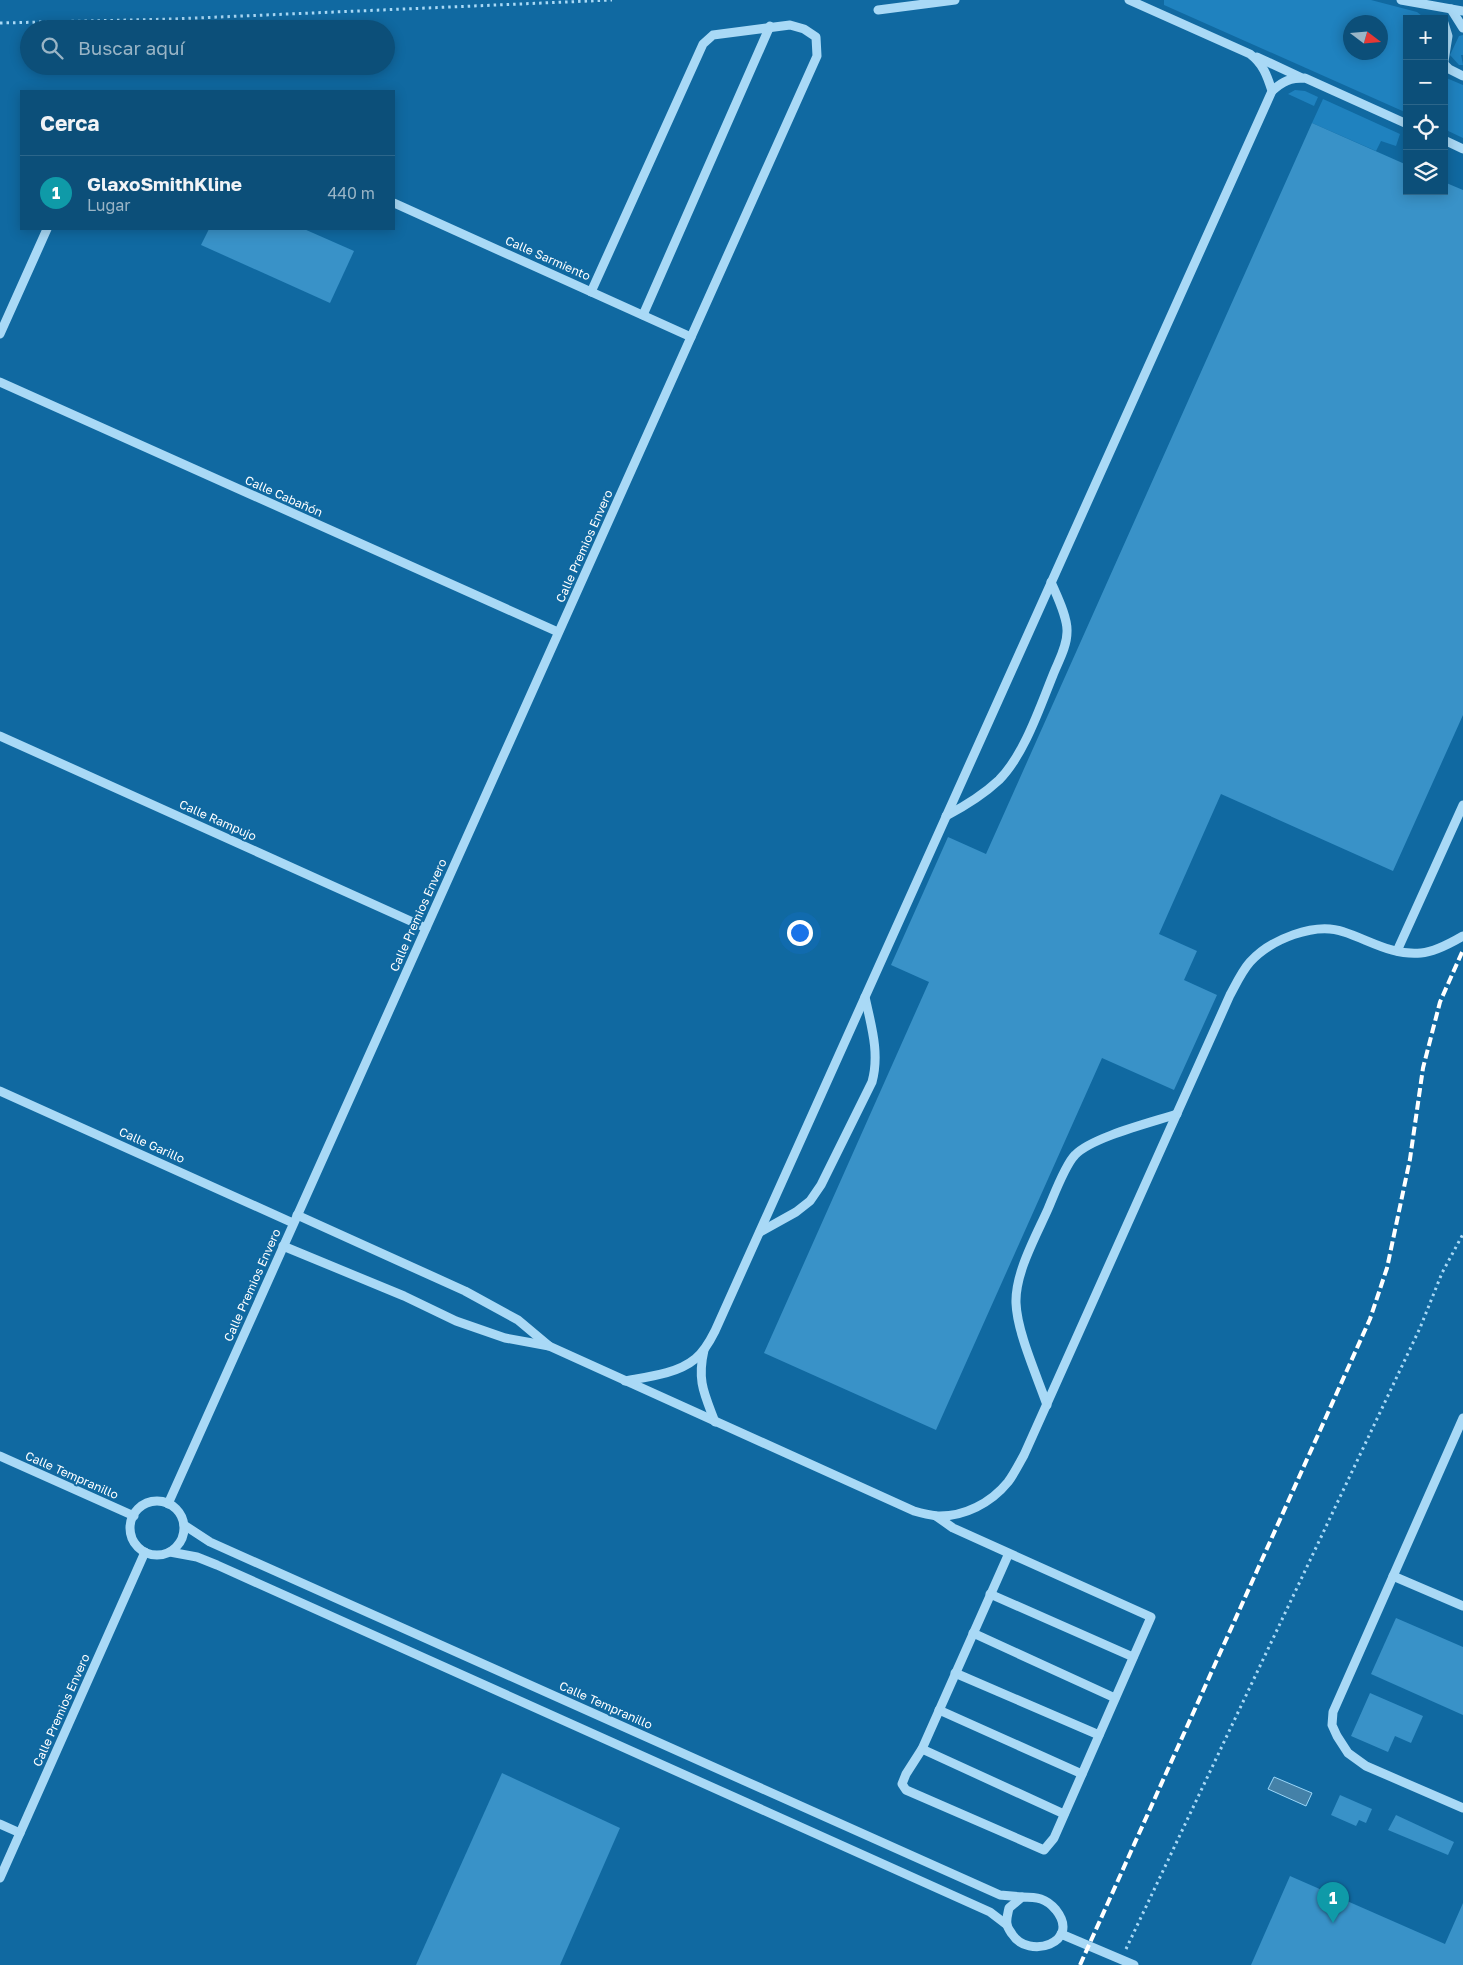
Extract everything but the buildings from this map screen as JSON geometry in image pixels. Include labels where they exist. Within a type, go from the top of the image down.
[{"type":"street","points":[[878,10],[956,0]]},
{"type":"street","points":[[1129,0],[1150,5],[1250,54],[1403,122]]},
{"type":"street","points":[[1401,0],[1463,11]]},
{"type":"street","points":[[1435,6],[1440,15]]},
{"type":"street","points":[[1451,9],[1463,28]]},
{"type":"street","name":"Calle Premios Envero","points":[[168,1504],[817,56],[816,37],[804,29],[790,25],[770,26]]},
{"type":"street","points":[[591,292],[703,44],[713,35],[770,26]]},
{"type":"street","points":[[643,315],[770,26]]},
{"type":"street","points":[[1250,54],[1259,61],[1266,73],[1272,91]]},
{"type":"street","points":[[1448,68],[1463,76]]},
{"type":"street","points":[[625,1381],[676,1369],[695,1360],[716,1331],[1272,91],[1283,81],[1292,78],[1305,78]]},
{"type":"street","points":[[1448,142],[1463,149]]},
{"type":"street","name":"Calle Sarmiento","points":[[395,203],[691,337]]},
{"type":"street","points":[[0,334],[48,230]]},
{"type":"street","name":"Calle Cabañón","points":[[0,382],[558,632]]},
{"type":"street","points":[[946,816],[976,800],[1000,779],[1013,762],[1033,723],[1065,645],[1068,631],[1061,606],[1051,582]]},
{"type":"street","name":"Calle Rampujo","points":[[0,736],[426,928]]},
{"type":"street","points":[[1397,951],[1463,805]]},
{"type":"street","points":[[283,1246],[404,1296],[456,1321],[505,1338],[549,1346],[914,1511],[936,1516],[954,1514],[976,1508],[993,1498],[1009,1481],[1024,1455],[1230,995],[1249,963],[1266,947],[1283,938],[1322,929],[1342,931],[1386,949],[1422,954],[1449,944],[1463,936]]},
{"type":"street","points":[[760,1232],[810,1202],[821,1185],[872,1082],[876,1068],[876,1052],[865,996]]},
{"type":"street","name":"Calle Garillo","points":[[0,1091],[465,1291],[518,1320],[549,1346]]},
{"type":"street","points":[[1047,1405],[1019,1323],[1016,1302],[1018,1283],[1026,1260],[1062,1178],[1074,1155],[1095,1141],[1177,1114]]},
{"type":"street","points":[[704,1349],[700,1378],[715,1422]]},
{"type":"street","points":[[1463,1418],[1332,1712],[1332,1725],[1348,1753],[1366,1766],[1463,1808]]},
{"type":"street","name":"Calle Tempranillo","points":[[0,1456],[134,1516]]},
{"type":"street","points":[[155,1500],[168,1504],[176,1508],[184,1525],[183,1536],[178,1545],[170,1552],[162,1555],[145,1552],[133,1542],[130,1531],[131,1521],[144,1505],[155,1500]]},
{"type":"street","points":[[936,1516],[953,1528],[1009,1553],[1151,1617],[1054,1838],[1044,1850],[906,1790],[902,1784],[922,1749],[1009,1553]]},
{"type":"street","name":"Calle Tempranillo","points":[[184,1525],[210,1542],[1000,1894],[1022,1897]]},
{"type":"street","name":"Calle Premios Envero","points":[[0,1878],[145,1552]]},
{"type":"street","points":[[170,1552],[197,1557],[217,1564],[990,1912],[1006,1925],[1015,1939],[1034,1947],[1051,1945],[1059,1939],[1063,1929],[1061,1917],[1050,1903],[1037,1897],[1022,1897],[1009,1908],[1006,1925]]},
{"type":"street","points":[[1393,1576],[1463,1606]]},
{"type":"street","points":[[990,1594],[1134,1657]]},
{"type":"street","points":[[973,1633],[1116,1698]]},
{"type":"street","points":[[955,1673],[1099,1735]]},
{"type":"street","points":[[939,1710],[1082,1774]]},
{"type":"street","points":[[922,1749],[1064,1814]]},
{"type":"street","points":[[0,1824],[20,1833]]},
{"type":"street","points":[[1061,1934],[1134,1965]]},
{"type":"path","points":[[130,20],[612,0]]},
{"type":"path","points":[[0,23],[20,23]]},
{"type":"path","points":[[1121,1959],[1420,1328],[1442,1272],[1463,1234]]},
{"type":"shaded area","points":[[1164,0],[1371,0],[1417,12],[1421,15],[1403,15],[1403,111],[1164,5]]},
{"type":"shaded area","points":[[1463,35],[1463,55],[1461,55],[1463,65],[1459,65],[1450,55],[1459,36]]},
{"type":"shaded area","points":[[1448,79],[1463,85],[1463,138],[1448,131]]},
{"type":"shaded area","points":[[1295,90],[1305,91],[1318,97],[1314,106],[1288,94]]},
{"type":"shaded area","points":[[1323,99],[1400,134],[1396,146],[1381,141],[1376,151],[1312,123]]},
{"type":"shaded area","points":[[1274,1777],[1312,1793],[1306,1806],[1268,1789]]},
{"type":"railway","points":[[1080,1965],[1370,1319],[1387,1268],[1410,1159],[1423,1068],[1440,1002],[1463,950]]},
{"type":"place","name":"GlaxoSmithKline","points":[[1333,1923]]}]
